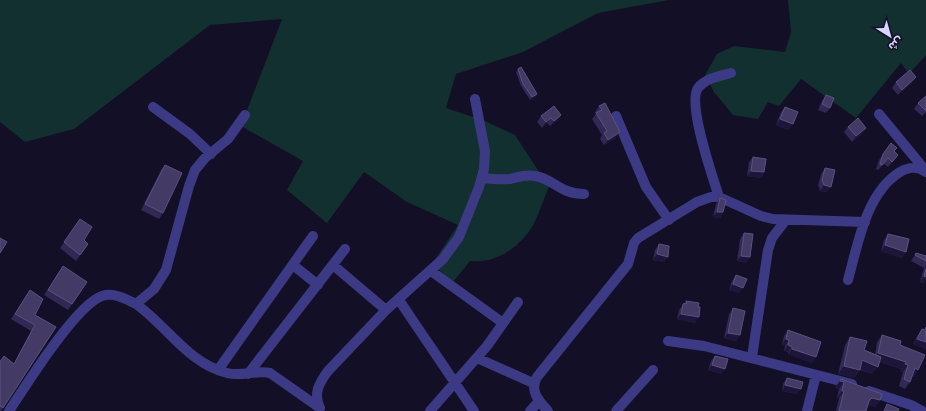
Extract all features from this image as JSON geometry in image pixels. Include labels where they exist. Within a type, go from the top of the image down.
[{"type":"street","points":[[720,197],[701,142],[695,98],[698,89],[704,82],[731,73]]},
{"type":"street","points":[[322,410],[317,401],[316,393],[323,378],[386,310],[431,271],[449,252],[459,237],[482,178],[484,151],[475,99]]},
{"type":"street","points":[[153,107],[190,134],[211,154]]},
{"type":"street","points":[[136,304],[154,289],[166,270],[191,178],[200,163],[231,136],[245,114]]},
{"type":"street","points":[[879,114],[926,171]]},
{"type":"street","points":[[616,116],[646,187],[669,220]]},
{"type":"street","points":[[848,280],[865,222],[878,194],[895,176],[910,168],[919,168],[926,171]]},
{"type":"street","points":[[482,178],[501,180],[524,175],[535,176],[545,179],[564,191],[584,194]]},
{"type":"street","points":[[548,411],[535,395],[533,383],[584,317],[628,264],[634,243],[638,238],[697,202],[711,197],[720,197],[761,216],[785,221],[865,222]]},
{"type":"street","points":[[752,357],[768,250],[772,238],[785,221]]},
{"type":"street","points":[[218,370],[313,236]]},
{"type":"street","points":[[248,374],[345,249]]},
{"type":"street","points":[[292,265],[318,285]]},
{"type":"street","points":[[333,266],[386,310]]},
{"type":"street","points":[[431,271],[503,323]]},
{"type":"street","points":[[9,411],[78,313],[103,295],[123,297],[136,304],[200,362],[232,374],[262,372],[270,373],[322,410]]},
{"type":"street","points":[[399,300],[474,411]]},
{"type":"street","points":[[430,411],[456,384],[477,358],[518,302]]},
{"type":"street","points":[[668,341],[704,346],[752,357],[849,383],[912,405],[922,411]]},
{"type":"street","points":[[477,358],[533,383]]},
{"type":"street","points":[[616,411],[653,370]]},
{"type":"street","points":[[807,411],[816,375]]},
{"type":"street","points":[[530,411],[540,401]]},
{"type":"green space","points":[[0,0],[669,0],[598,13],[523,52],[456,74],[446,108],[485,121],[515,135],[549,187],[532,227],[520,242],[506,253],[497,257],[488,260],[470,261],[453,282],[432,264],[458,225],[407,202],[364,172],[327,223],[287,190],[303,161],[241,126],[282,19],[210,25],[74,129],[25,142],[0,122]]},
{"type":"green space","points":[[788,0],[926,0],[926,55],[909,74],[901,63],[856,118],[801,79],[779,106],[768,102],[758,119],[733,115],[714,92],[705,75],[717,54],[734,46],[785,52],[791,32]]},
{"type":"building","points":[[521,67],[537,94],[532,97],[523,84],[518,69]]},
{"type":"building","points":[[910,70],[916,77],[902,90],[896,82]]},
{"type":"building","points":[[826,95],[834,98],[830,108],[822,104]]},
{"type":"building","points":[[926,96],[926,111],[918,103]]},
{"type":"building","points":[[605,103],[620,132],[608,140],[604,133],[607,131],[596,113],[602,110],[599,106]]},
{"type":"building","points":[[554,106],[561,115],[554,121],[551,118],[546,122],[541,116]]},
{"type":"building","points":[[785,107],[798,112],[793,124],[780,119]]},
{"type":"building","points":[[858,118],[866,128],[856,136],[848,127]]},
{"type":"building","points":[[891,143],[897,148],[894,151],[898,155],[892,162],[888,158],[882,165],[880,164],[883,154]]},
{"type":"building","points":[[753,157],[766,159],[764,172],[751,171]]},
{"type":"building","points":[[165,165],[182,173],[163,213],[145,204]]},
{"type":"building","points":[[825,168],[835,170],[831,187],[824,185],[822,180]]},
{"type":"building","points":[[720,198],[726,200],[723,212],[717,212]]},
{"type":"building","points":[[80,219],[92,227],[84,240],[88,244],[80,255],[64,242]]},
{"type":"building","points":[[744,233],[753,234],[750,257],[741,256]]},
{"type":"building","points":[[888,234],[909,239],[906,252],[885,245]]},
{"type":"building","points":[[0,238],[7,242],[0,253]]},
{"type":"building","points":[[659,244],[669,246],[668,257],[657,254]]},
{"type":"building","points":[[916,253],[926,256],[926,261],[915,255]]},
{"type":"building","points":[[63,266],[87,282],[72,304],[48,290]]},
{"type":"building","points":[[736,275],[747,279],[743,288],[733,284]]},
{"type":"building","points":[[30,290],[43,299],[35,315],[56,327],[3,408],[0,406],[0,362],[4,356],[14,364],[35,325],[15,314]]},
{"type":"building","points":[[686,301],[699,303],[699,317],[681,314],[683,304],[687,303]]},
{"type":"building","points":[[733,308],[745,311],[740,335],[728,333]]},
{"type":"building","points":[[926,327],[926,342],[917,339],[922,329],[925,330]]},
{"type":"building","points":[[788,330],[821,342],[816,357],[792,349],[792,347],[788,345],[789,340],[786,339]]},
{"type":"building","points":[[882,335],[901,341],[900,345],[925,355],[918,370],[915,368],[910,382],[904,379],[908,365],[905,364],[906,362],[878,353]]},
{"type":"building","points":[[850,337],[867,341],[864,350],[881,357],[878,367],[862,360],[860,370],[844,366]]},
{"type":"building","points":[[715,356],[728,359],[725,369],[712,365]]},
{"type":"building","points":[[787,378],[803,382],[801,389],[785,385]]},
{"type":"building","points":[[841,379],[882,394],[880,400],[872,398],[869,401],[866,411],[839,411],[844,391],[842,391],[844,382],[840,381]]},
{"type":"building","points":[[887,404],[899,409],[898,411],[884,411]]}]
